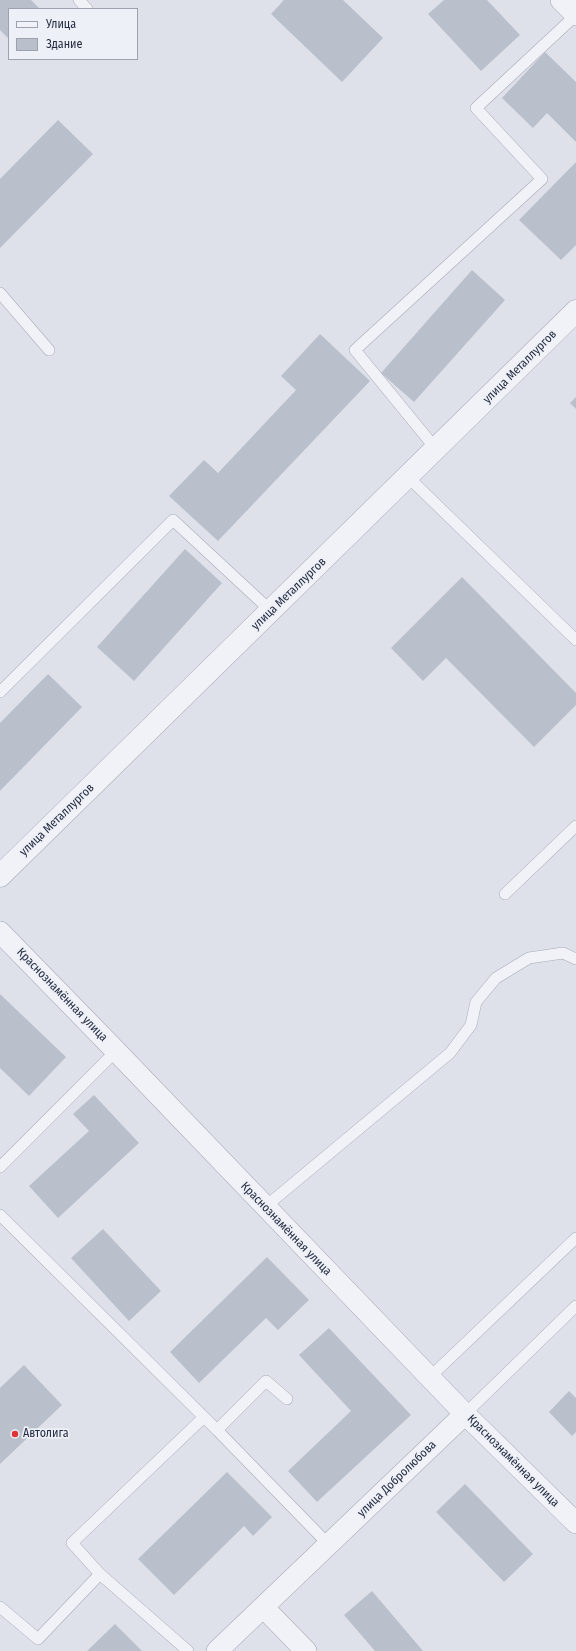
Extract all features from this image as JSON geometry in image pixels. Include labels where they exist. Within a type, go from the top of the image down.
[{"type":"street","points":[[561,0],[576,15]]},
{"type":"street","name":"улица Металлургов","points":[[0,876],[576,311]]},
{"type":"street","name":"Краснознамённая улица","points":[[0,932],[465,1414],[576,1523]]},
{"type":"street","name":"улица Добролюбова","points":[[217,1651],[465,1414]]},
{"type":"street","points":[[263,1607],[306,1651]]},
{"type":"lane","points":[[79,0],[86,8]]},
{"type":"lane","points":[[436,449],[355,350],[542,179],[476,108],[576,15]]},
{"type":"lane","points":[[0,293],[49,350]]},
{"type":"lane","points":[[408,477],[576,640]]},
{"type":"lane","points":[[0,692],[173,520],[271,611]]},
{"type":"lane","points":[[505,894],[576,826]]},
{"type":"lane","points":[[265,1207],[450,1053],[471,1025],[476,1002],[496,978],[529,958],[564,953],[576,959]]},
{"type":"lane","points":[[0,1167],[116,1051]]},
{"type":"lane","points":[[0,1215],[217,1430],[329,1545]]},
{"type":"lane","points":[[430,1377],[576,1238]]},
{"type":"lane","name":"улица Добролюбова","points":[[465,1414],[576,1306]]},
{"type":"lane","points":[[217,1430],[266,1382],[287,1399]]},
{"type":"lane","points":[[188,1651],[100,1574],[72,1543],[204,1417]]},
{"type":"lane","points":[[0,1607],[38,1639],[100,1574]]},
{"type":"building","points":[[0,0],[31,0],[39,8],[8,8],[8,38],[0,30]]},
{"type":"building","points":[[284,0],[343,0],[383,38],[342,82],[271,14]]},
{"type":"building","points":[[444,0],[487,0],[520,35],[481,71],[428,14]]},
{"type":"building","points":[[545,52],[576,82],[576,142],[547,113],[533,128],[502,98]]},
{"type":"building","points":[[58,120],[93,154],[0,248],[0,179]]},
{"type":"building","points":[[576,162],[576,245],[561,260],[519,220]]},
{"type":"building","points":[[472,270],[505,300],[414,402],[381,373]]},
{"type":"building","points":[[320,334],[370,381],[218,541],[169,496],[204,460],[218,473],[296,390],[281,376]]},
{"type":"building","points":[[576,397],[576,409],[570,403]]},
{"type":"building","points":[[185,549],[222,583],[134,681],[97,647]]},
{"type":"building","points":[[462,577],[576,693],[576,705],[534,747],[446,658],[423,681],[391,648]]},
{"type":"building","points":[[48,674],[82,707],[0,791],[0,723]]},
{"type":"building","points":[[0,994],[66,1057],[29,1096],[0,1068]]},
{"type":"building","points":[[94,1095],[139,1143],[58,1218],[29,1186],[89,1131],[73,1114]]},
{"type":"building","points":[[103,1229],[161,1291],[129,1321],[71,1258]]},
{"type":"building","points":[[267,1257],[309,1300],[278,1330],[266,1318],[199,1383],[170,1352]]},
{"type":"building","points":[[329,1328],[411,1415],[317,1502],[288,1471],[351,1411],[299,1355]]},
{"type":"building","name":"Автолига","points":[[24,1365],[62,1405],[0,1464],[0,1388]]},
{"type":"building","points":[[569,1391],[576,1398],[576,1432],[572,1436],[549,1412]]},
{"type":"building","points":[[227,1472],[272,1517],[253,1536],[244,1526],[174,1595],[138,1559]]},
{"type":"building","points":[[465,1484],[533,1554],[504,1582],[436,1512]]},
{"type":"building","points":[[372,1591],[423,1651],[375,1651],[344,1615]]},
{"type":"building","points":[[115,1624],[142,1651],[87,1651]]},
{"type":"place","name":"Автолига","points":[[15,1434]]}]
